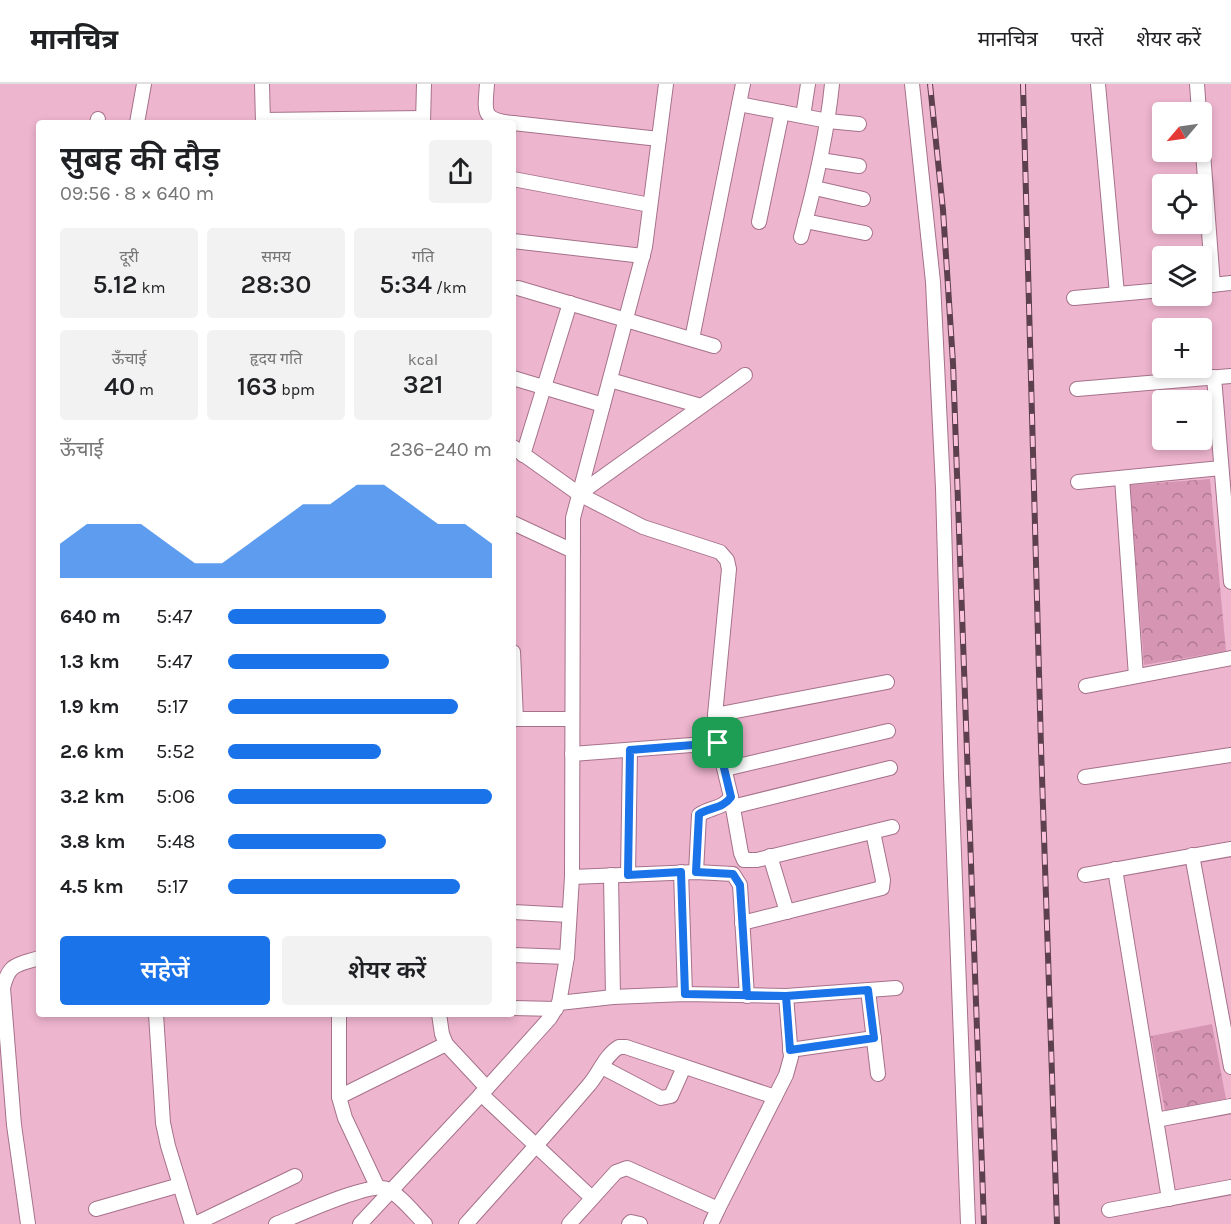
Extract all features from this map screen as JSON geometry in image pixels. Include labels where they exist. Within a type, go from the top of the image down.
[{"type":"street","points":[[138,120],[144,84]]},
{"type":"street","points":[[262,84],[263,120]]},
{"type":"street","points":[[423,120],[424,84]]},
{"type":"street","points":[[487,84],[486,107],[488,114],[495,120]]},
{"type":"street","points":[[360,1224],[384,1188],[484,1091],[557,1006],[567,957],[572,877],[573,518],[643,256],[666,84]]},
{"type":"street","points":[[692,339],[743,84]]},
{"type":"street","points":[[803,116],[808,84]]},
{"type":"street","points":[[801,237],[815,188],[828,121],[832,84]]},
{"type":"street","points":[[912,84],[933,282],[943,488],[968,1224]]},
{"type":"street","points":[[1098,84],[1117,294]]},
{"type":"street","points":[[1197,84],[1198,102]]},
{"type":"street","points":[[739,104],[828,121],[859,124]]},
{"type":"street","points":[[759,222],[782,112]]},
{"type":"street","points":[[516,123],[659,139]]},
{"type":"street","points":[[820,160],[859,166]]},
{"type":"street","points":[[1203,162],[1206,246]]},
{"type":"street","points":[[516,180],[650,205]]},
{"type":"street","points":[[815,188],[862,199]]},
{"type":"street","points":[[805,221],[865,233]]},
{"type":"street","points":[[516,241],[643,256]]},
{"type":"street","points":[[1212,285],[1231,283]]},
{"type":"street","points":[[519,288],[714,346]]},
{"type":"street","points":[[1074,298],[1152,291]]},
{"type":"street","points":[[570,303],[544,387],[518,451],[579,494],[643,527],[720,552],[727,560],[729,569],[715,715],[718,743],[744,860],[892,827]]},
{"type":"street","points":[[579,494],[745,375]]},
{"type":"street","points":[[1077,389],[1231,376]]},
{"type":"street","points":[[1214,377],[1231,582]]},
{"type":"street","points":[[516,379],[603,405]]},
{"type":"street","points":[[610,380],[701,406]]},
{"type":"street","points":[[1078,482],[1221,468]]},
{"type":"street","points":[[1122,478],[1136,676]]},
{"type":"street","points":[[516,524],[573,551]]},
{"type":"street","points":[[1086,686],[1231,658]]},
{"type":"street","points":[[715,715],[887,681]]},
{"type":"street","points":[[516,719],[572,719]]},
{"type":"street","points":[[725,769],[888,731]]},
{"type":"street","points":[[572,754],[718,743]]},
{"type":"street","points":[[628,875],[630,750]]},
{"type":"street","points":[[1085,777],[1231,755]]},
{"type":"street","points":[[696,872],[699,814],[706,810],[731,802],[890,768]]},
{"type":"street","points":[[742,923],[882,888],[883,880],[873,832]]},
{"type":"street","points":[[1085,874],[1231,849]]},
{"type":"street","points":[[1192,855],[1231,1067]]},
{"type":"street","points":[[770,856],[787,912]]},
{"type":"street","points":[[1115,869],[1169,1199]]},
{"type":"street","points":[[572,877],[681,872],[733,874],[740,885],[747,996]]},
{"type":"street","points":[[681,872],[685,994]]},
{"type":"street","points":[[611,875],[612,997]]},
{"type":"street","points":[[516,912],[569,915]]},
{"type":"street","points":[[516,955],[567,957]]},
{"type":"street","points":[[28,1224],[14,1125],[3,988],[11,969],[36,959]]},
{"type":"street","points":[[516,1008],[557,1006],[612,997],[685,994],[786,996],[896,988]]},
{"type":"street","points":[[868,990],[878,1074]]},
{"type":"street","points":[[711,1224],[786,1075],[791,1057],[786,996]]},
{"type":"street","points":[[156,1017],[163,1123],[180,1185],[194,1224],[295,1176]]},
{"type":"street","points":[[339,1017],[339,1098],[345,1118],[384,1188],[425,1224]]},
{"type":"street","points":[[439,1017],[446,1044],[484,1091],[536,1146],[592,1198]]},
{"type":"street","points":[[790,1050],[874,1038]]},
{"type":"street","points":[[339,1098],[446,1044]]},
{"type":"street","points":[[466,1224],[594,1079],[609,1055],[619,1047],[626,1047],[775,1097]]},
{"type":"street","points":[[602,1067],[661,1098],[667,1098],[671,1096],[684,1067]]},
{"type":"street","points":[[1156,1120],[1231,1106]]},
{"type":"street","points":[[569,1224],[616,1172],[627,1168],[718,1209]]},
{"type":"street","points":[[96,1209],[180,1185]]},
{"type":"street","points":[[1109,1210],[1231,1187]]},
{"type":"street","points":[[276,1224],[352,1194],[384,1188]]},
{"type":"street","points":[[629,1224],[631,1222],[640,1224]]},
{"type":"green space","points":[[1210,479],[1226,651],[1144,665],[1130,485]]},
{"type":"green space","points":[[1212,1024],[1226,1099],[1165,1111],[1151,1036]]},
{"type":"railway","points":[[930,84],[943,210],[953,363],[984,1224]]},
{"type":"railway","points":[[1023,84],[1057,1224]]},
{"type":"route","points":[[718,743],[630,750],[628,875],[681,872],[685,994],[747,996],[786,996],[868,990],[874,1038],[790,1050],[786,996],[747,996],[740,885],[733,874],[696,872],[699,814],[727,803],[731,797],[718,743]]}]
